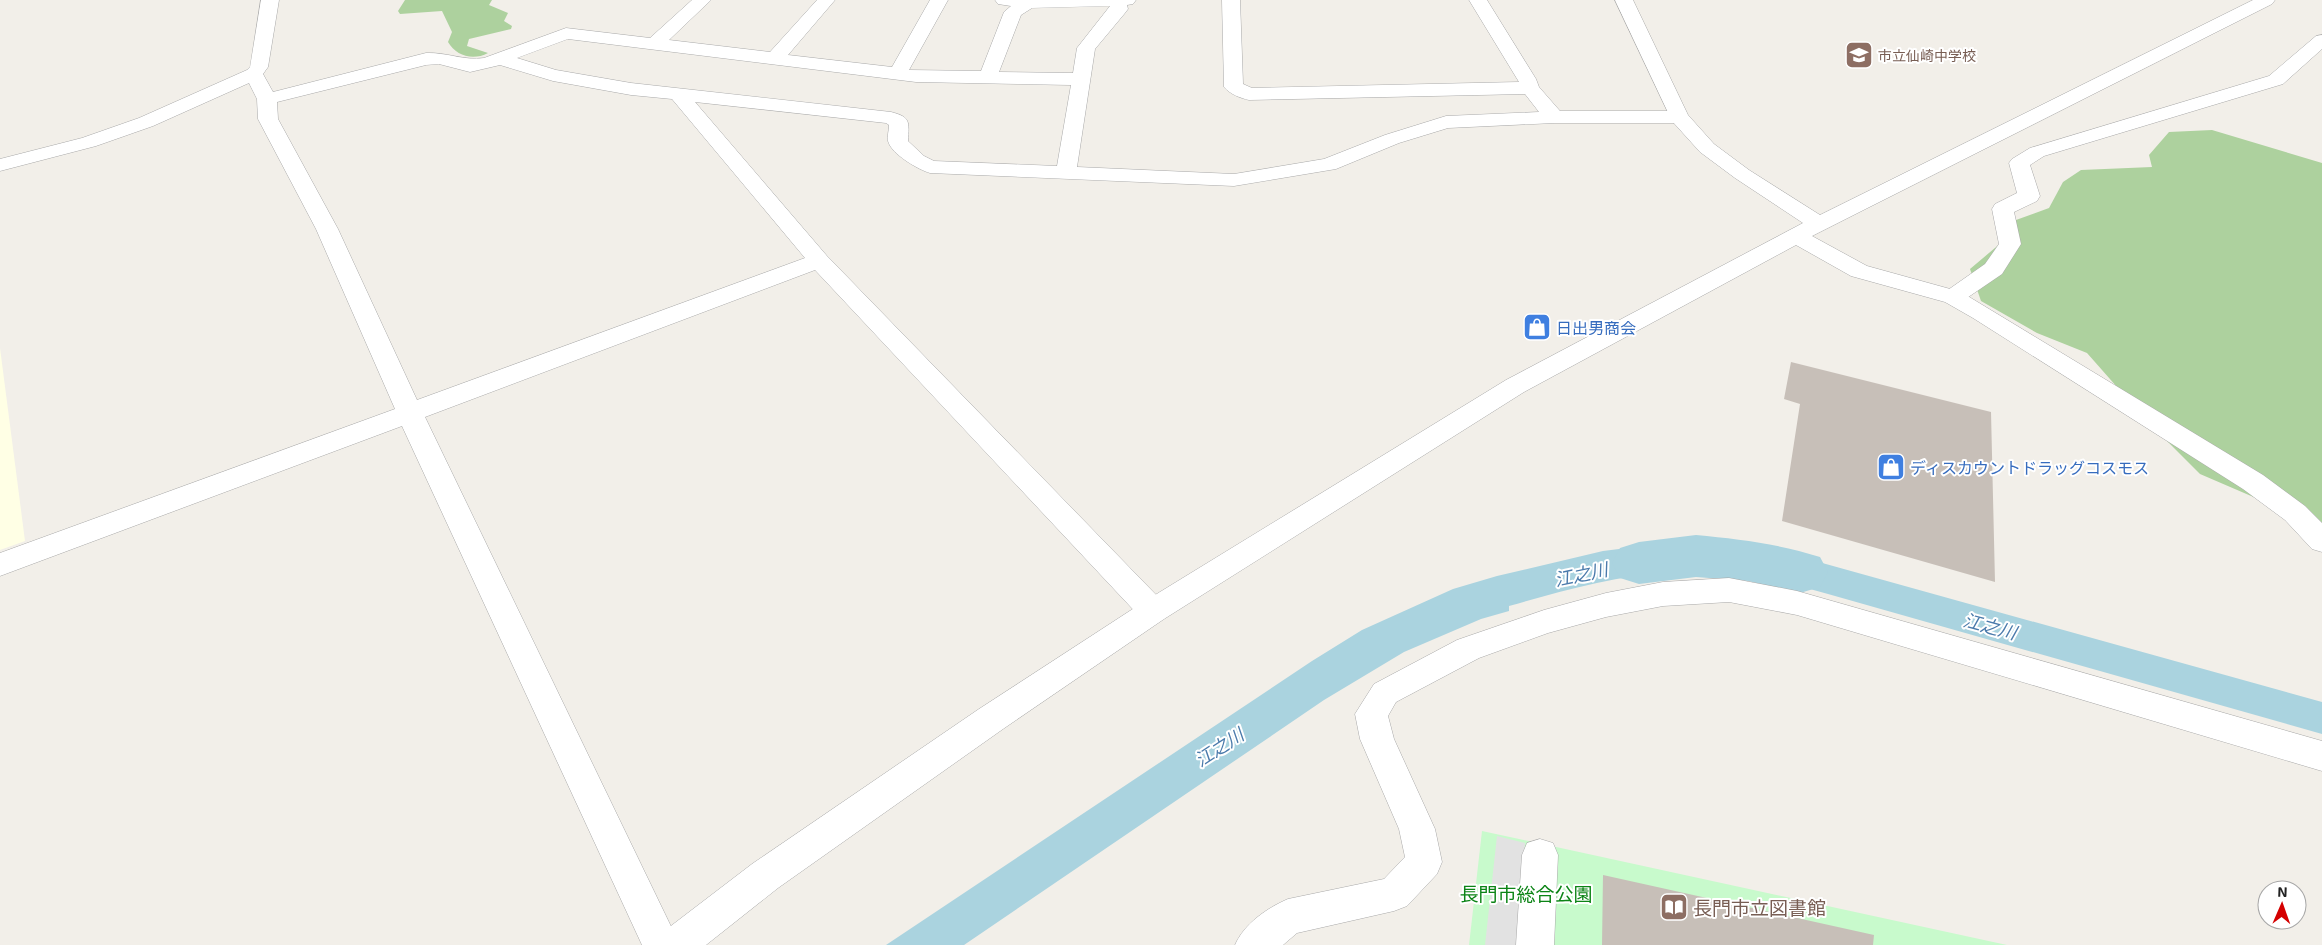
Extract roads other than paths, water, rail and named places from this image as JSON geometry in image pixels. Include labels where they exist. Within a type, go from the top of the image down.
[{"type":"street","points":[[0,165],[89,142],[146,122],[254,74],[259,67],[270,0]]},
{"type":"street","points":[[653,45],[702,0]]},
{"type":"street","points":[[774,59],[826,0]]},
{"type":"street","points":[[898,72],[939,0]]},
{"type":"street","points":[[1004,0],[1027,4],[1074,5],[1122,0],[1119,9],[1086,48],[1066,172]]},
{"type":"street","points":[[1231,0],[1234,87],[1249,94],[1530,88]]},
{"type":"street","points":[[1478,0],[1528,78],[1530,88],[1554,118]]},
{"type":"street","points":[[1624,0],[1678,117],[1707,148],[1742,174],[1819,224]]},
{"type":"street","points":[[676,945],[765,876],[991,719],[1153,611],[1515,386],[1795,236],[2266,0]]},
{"type":"street","points":[[988,77],[1013,12],[1027,4]]},
{"type":"street","points":[[267,99],[426,59],[439,58],[460,65],[470,66],[488,64],[566,33],[653,45],[898,72],[916,76],[1080,79]]},
{"type":"street","points":[[1953,297],[1994,269],[2010,244],[2003,209],[2029,196],[2020,163],[2037,152],[2276,80],[2322,40]]},
{"type":"street","points":[[500,59],[553,75],[679,95],[891,118],[899,122],[898,142],[917,160],[930,167],[1234,180],[1329,165],[1392,139],[1446,122],[1554,118],[1678,117]]},
{"type":"street","points":[[254,74],[267,99],[268,119],[327,229],[410,414],[661,945]]},
{"type":"street","points":[[679,95],[819,261],[1153,611]]},
{"type":"street","points":[[1795,236],[1859,270],[1953,297],[1982,313],[2253,482],[2295,513],[2322,541]]},
{"type":"street","points":[[0,566],[819,261]]},
{"type":"street","points":[[1254,945],[1288,917],[1394,894],[1424,862],[1417,829],[1377,739],[1370,714],[1385,693],[1468,649],[1544,622],[1606,604],[1663,594],[1729,590],[1797,603],[2322,756]]},
{"type":"street","points":[[1535,945],[1540,855]]},
{"type":"water","points":[[1706,542],[1713,574],[1650,574],[1569,589],[1509,606],[1509,611],[1481,619],[1404,652],[1324,700],[964,945],[886,945],[1312,661],[1362,630],[1453,589],[1497,576],[1603,551],[1659,544]]},
{"type":"water","points":[[1726,545],[1758,547],[1790,554],[2322,702],[2322,734],[1781,581],[1736,575]]},
{"type":"waterway","name":"江之川","points":[[1639,563],[1696,556],[1748,560],[1800,572]]},
{"type":"place","name":"市立仙崎中学校","points":[[1859,55]]},
{"type":"place","name":"日出男商会","points":[[1537,327]]},
{"type":"place","name":"ディスカウントドラッグコスモス","points":[[1891,467]]},
{"type":"place","name":"長門市立図書館","points":[[1674,907]]},
{"type":"park label","name":"長門市総合公園","points":[[1526,893]]}]
